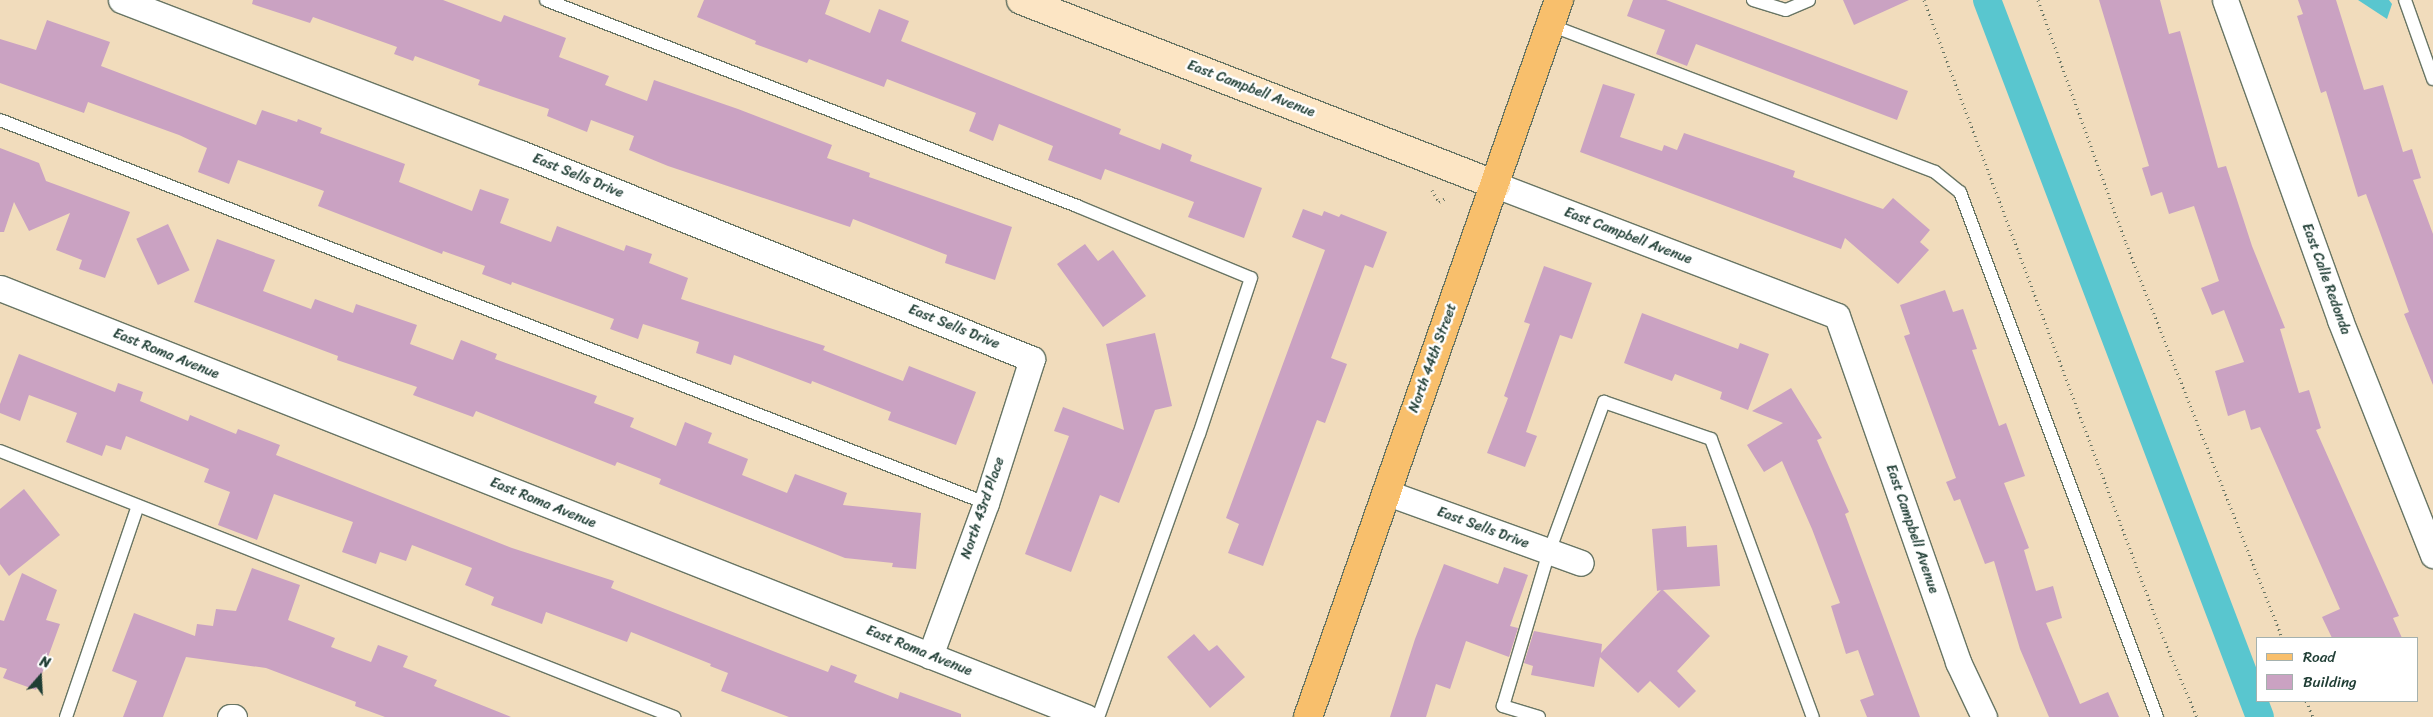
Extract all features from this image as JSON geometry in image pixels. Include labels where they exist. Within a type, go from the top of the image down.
[{"type":"main road","name":"North 44th Street","points":[[1308,717],[1496,185],[1555,12]]},
{"type":"street","name":"East Sells Drive","points":[[121,0],[520,153],[1032,359]]},
{"type":"street","name":"East Campbell Avenue","points":[[1021,0],[1837,316],[1958,662],[1984,717]]},
{"type":"street","name":"East Calle Redonda","points":[[2225,0],[2340,320],[2433,555]]},
{"type":"street","name":"East Roma Avenue","points":[[0,288],[1086,717]]},
{"type":"street","name":"North 43rd Place","points":[[930,656],[986,503],[1032,359]]},
{"type":"street","name":"East Sells Drive","points":[[1386,492],[1581,563]]},
{"type":"lane","points":[[546,0],[1077,206],[1251,278],[1199,434],[1098,717]]},
{"type":"lane","points":[[1753,0],[1786,10],[1809,0]]},
{"type":"lane","points":[[2405,0],[2433,79]]},
{"type":"lane","points":[[1555,12],[1936,172],[1960,192],[2157,717]]},
{"type":"lane","points":[[0,120],[986,503]]},
{"type":"lane","points":[[1539,717],[1503,706],[1549,552],[1604,402],[1711,439],[1813,717]]},
{"type":"lane","points":[[0,451],[674,717]]},
{"type":"lane","points":[[66,717],[138,506]]},
{"type":"path","points":[[1924,0],[2163,636],[2197,717]]},
{"type":"path","points":[[2038,0],[2126,243],[2282,637]]},
{"type":"path","points":[[1434,184],[1431,187],[1439,202],[1446,198]]},
{"type":"path","points":[[2306,702],[2312,717]]},
{"type":"water","points":[[2358,0],[2389,0],[2392,4],[2387,19]]},
{"type":"building","points":[[253,0],[443,0],[501,22],[504,15],[566,38],[559,57],[609,76],[605,85],[647,101],[654,80],[738,109],[832,145],[827,158],[870,173],[869,177],[1012,227],[995,280],[945,263],[947,255],[853,219],[850,227],[668,166],[629,150],[634,136],[591,120],[587,132],[547,116],[549,109],[478,85],[480,80],[415,56],[413,61],[394,54],[397,47],[313,17],[310,23],[252,4]]},
{"type":"building","points":[[704,0],[830,0],[825,14],[870,33],[879,9],[909,21],[901,41],[1121,129],[1119,134],[1160,150],[1162,143],[1192,155],[1190,161],[1262,188],[1244,238],[1188,217],[1194,202],[1105,169],[1101,180],[1048,160],[1053,146],[999,124],[993,141],[969,131],[976,113],[887,79],[884,87],[809,59],[807,63],[755,44],[756,41],[697,17]]},
{"type":"building","points":[[1633,0],[1666,0],[1908,91],[1897,120],[1696,44],[1687,66],[1656,54],[1665,30],[1627,16]]},
{"type":"building","points":[[1843,0],[1909,0],[1854,25]]},
{"type":"building","points":[[2099,0],[2160,0],[2169,34],[2180,31],[2218,168],[2226,166],[2252,246],[2285,328],[2280,329],[2299,393],[2309,390],[2321,428],[2316,430],[2399,616],[2393,618],[2402,637],[2332,637],[2322,617],[2340,609],[2260,427],[2251,430],[2245,410],[2228,416],[2215,371],[2244,362],[2224,310],[2212,315],[2201,288],[2219,281],[2194,206],[2169,214],[2162,192],[2151,196],[2142,168],[2149,166]]},
{"type":"building","points":[[2298,0],[2336,0],[2364,90],[2383,85],[2403,152],[2412,149],[2421,178],[2413,180],[2433,234],[2433,385],[2404,314],[2409,312],[2366,194],[2358,197],[2326,91],[2321,93],[2297,16],[2303,14]]},
{"type":"building","points":[[47,20],[110,42],[101,66],[256,125],[262,110],[297,122],[298,119],[322,128],[320,133],[405,164],[399,182],[472,211],[480,189],[509,199],[500,223],[551,242],[557,226],[624,251],[626,245],[652,254],[649,263],[688,278],[681,299],[825,346],[823,350],[903,381],[909,366],[976,392],[956,445],[888,420],[891,412],[812,381],[811,384],[734,355],[731,365],[696,353],[699,342],[643,324],[638,339],[610,329],[614,319],[512,282],[511,285],[482,274],[485,266],[443,251],[442,254],[318,206],[324,191],[238,160],[229,184],[198,172],[207,148],[179,135],[88,102],[84,113],[0,83],[0,39],[36,50]]},
{"type":"building","points":[[1603,84],[1635,94],[1620,137],[1662,151],[1664,145],[1677,150],[1684,133],[1795,171],[1793,177],[1883,209],[1893,198],[1930,230],[1920,242],[1929,250],[1898,284],[1845,238],[1841,249],[1580,152]]},
{"type":"building","points":[[0,148],[39,163],[46,181],[130,212],[105,278],[79,269],[82,260],[56,250],[70,213],[29,231],[14,202],[4,232],[0,232]]},
{"type":"building","points":[[1303,209],[1322,216],[1324,211],[1339,217],[1341,214],[1387,232],[1373,268],[1365,265],[1331,358],[1347,364],[1325,423],[1317,420],[1263,566],[1228,553],[1239,524],[1226,518],[1325,250],[1292,237]]},
{"type":"building","points":[[168,224],[190,270],[158,285],[136,239]]},
{"type":"building","points":[[217,239],[275,260],[263,291],[311,309],[315,299],[353,313],[356,304],[417,325],[410,344],[453,360],[461,340],[497,354],[495,359],[597,396],[594,403],[634,418],[630,427],[676,446],[685,422],[712,433],[708,443],[748,459],[742,475],[787,493],[795,474],[847,493],[843,505],[921,513],[916,569],[892,567],[893,563],[845,558],[659,484],[661,479],[617,462],[615,466],[476,411],[473,417],[413,395],[417,387],[337,360],[338,356],[194,302]]},
{"type":"building","points":[[1085,244],[1098,261],[1113,250],[1146,296],[1103,327],[1057,264]]},
{"type":"building","points":[[1544,266],[1592,283],[1572,339],[1560,335],[1526,432],[1537,436],[1525,467],[1487,453],[1508,398],[1504,396],[1530,324],[1524,322]]},
{"type":"building","points":[[1945,290],[1953,312],[1963,309],[1977,349],[1972,350],[1999,426],[2006,423],[2025,476],[2004,483],[2029,548],[2024,550],[2036,591],[2053,586],[2062,618],[2046,623],[2080,704],[2108,692],[2119,717],[2049,717],[2020,649],[1994,561],[1985,564],[1960,499],[1954,501],[1946,482],[1956,478],[1904,336],[1910,334],[1900,305]]},
{"type":"building","points":[[1642,313],[1738,349],[1740,343],[1769,354],[1748,410],[1720,399],[1722,392],[1675,374],[1672,381],[1624,363]]},
{"type":"building","points":[[1155,333],[1172,406],[1155,410],[1119,503],[1100,495],[1071,572],[1025,554],[1069,436],[1054,431],[1063,407],[1124,430],[1106,344]]},
{"type":"building","points":[[19,354],[115,392],[118,383],[143,392],[140,401],[188,421],[190,415],[236,434],[238,429],[280,445],[276,455],[512,548],[614,581],[611,588],[828,672],[831,665],[857,675],[854,682],[898,699],[900,692],[961,714],[961,717],[789,717],[721,691],[728,673],[710,666],[711,664],[631,632],[627,642],[546,612],[542,624],[491,605],[494,597],[465,585],[472,568],[412,545],[406,561],[380,552],[376,564],[342,552],[353,522],[274,494],[257,540],[218,525],[230,492],[204,482],[209,469],[126,436],[121,450],[106,445],[102,456],[66,442],[77,413],[29,395],[20,421],[0,413],[0,404]]},
{"type":"building","points":[[1791,388],[1822,438],[1817,440],[1849,512],[1845,514],[1920,717],[1867,717],[1860,700],[1874,695],[1858,650],[1846,654],[1831,606],[1840,603],[1812,529],[1782,461],[1764,472],[1747,445],[1783,423],[1752,411]]},
{"type":"building","points":[[24,489],[60,535],[9,576],[0,564],[0,509]]},
{"type":"building","points":[[1686,526],[1687,547],[1717,545],[1720,586],[1663,590],[1710,636],[1677,671],[1696,691],[1679,708],[1650,681],[1638,693],[1600,657],[1594,687],[1531,675],[1533,666],[1524,663],[1534,631],[1602,644],[1601,653],[1661,590],[1657,591],[1652,529]]},
{"type":"building","points":[[1444,564],[1498,584],[1504,567],[1528,575],[1510,626],[1518,628],[1509,657],[1466,641],[1450,689],[1436,684],[1426,717],[1390,717],[1415,639]]},
{"type":"building","points":[[252,568],[300,585],[288,620],[335,638],[331,647],[371,662],[378,645],[408,656],[403,667],[437,680],[434,686],[511,717],[385,717],[355,706],[356,702],[266,668],[186,657],[163,717],[123,717],[137,681],[112,671],[134,613],[195,636],[197,624],[213,626],[216,609],[236,611]]},
{"type":"building","points":[[22,573],[57,590],[46,620],[60,624],[36,690],[3,678],[7,669],[0,667],[0,620],[4,621]]},
{"type":"building","points":[[1194,634],[1209,651],[1217,645],[1245,677],[1210,708],[1167,657]]},
{"type":"waterway","points":[[1987,0],[2260,717]]}]
